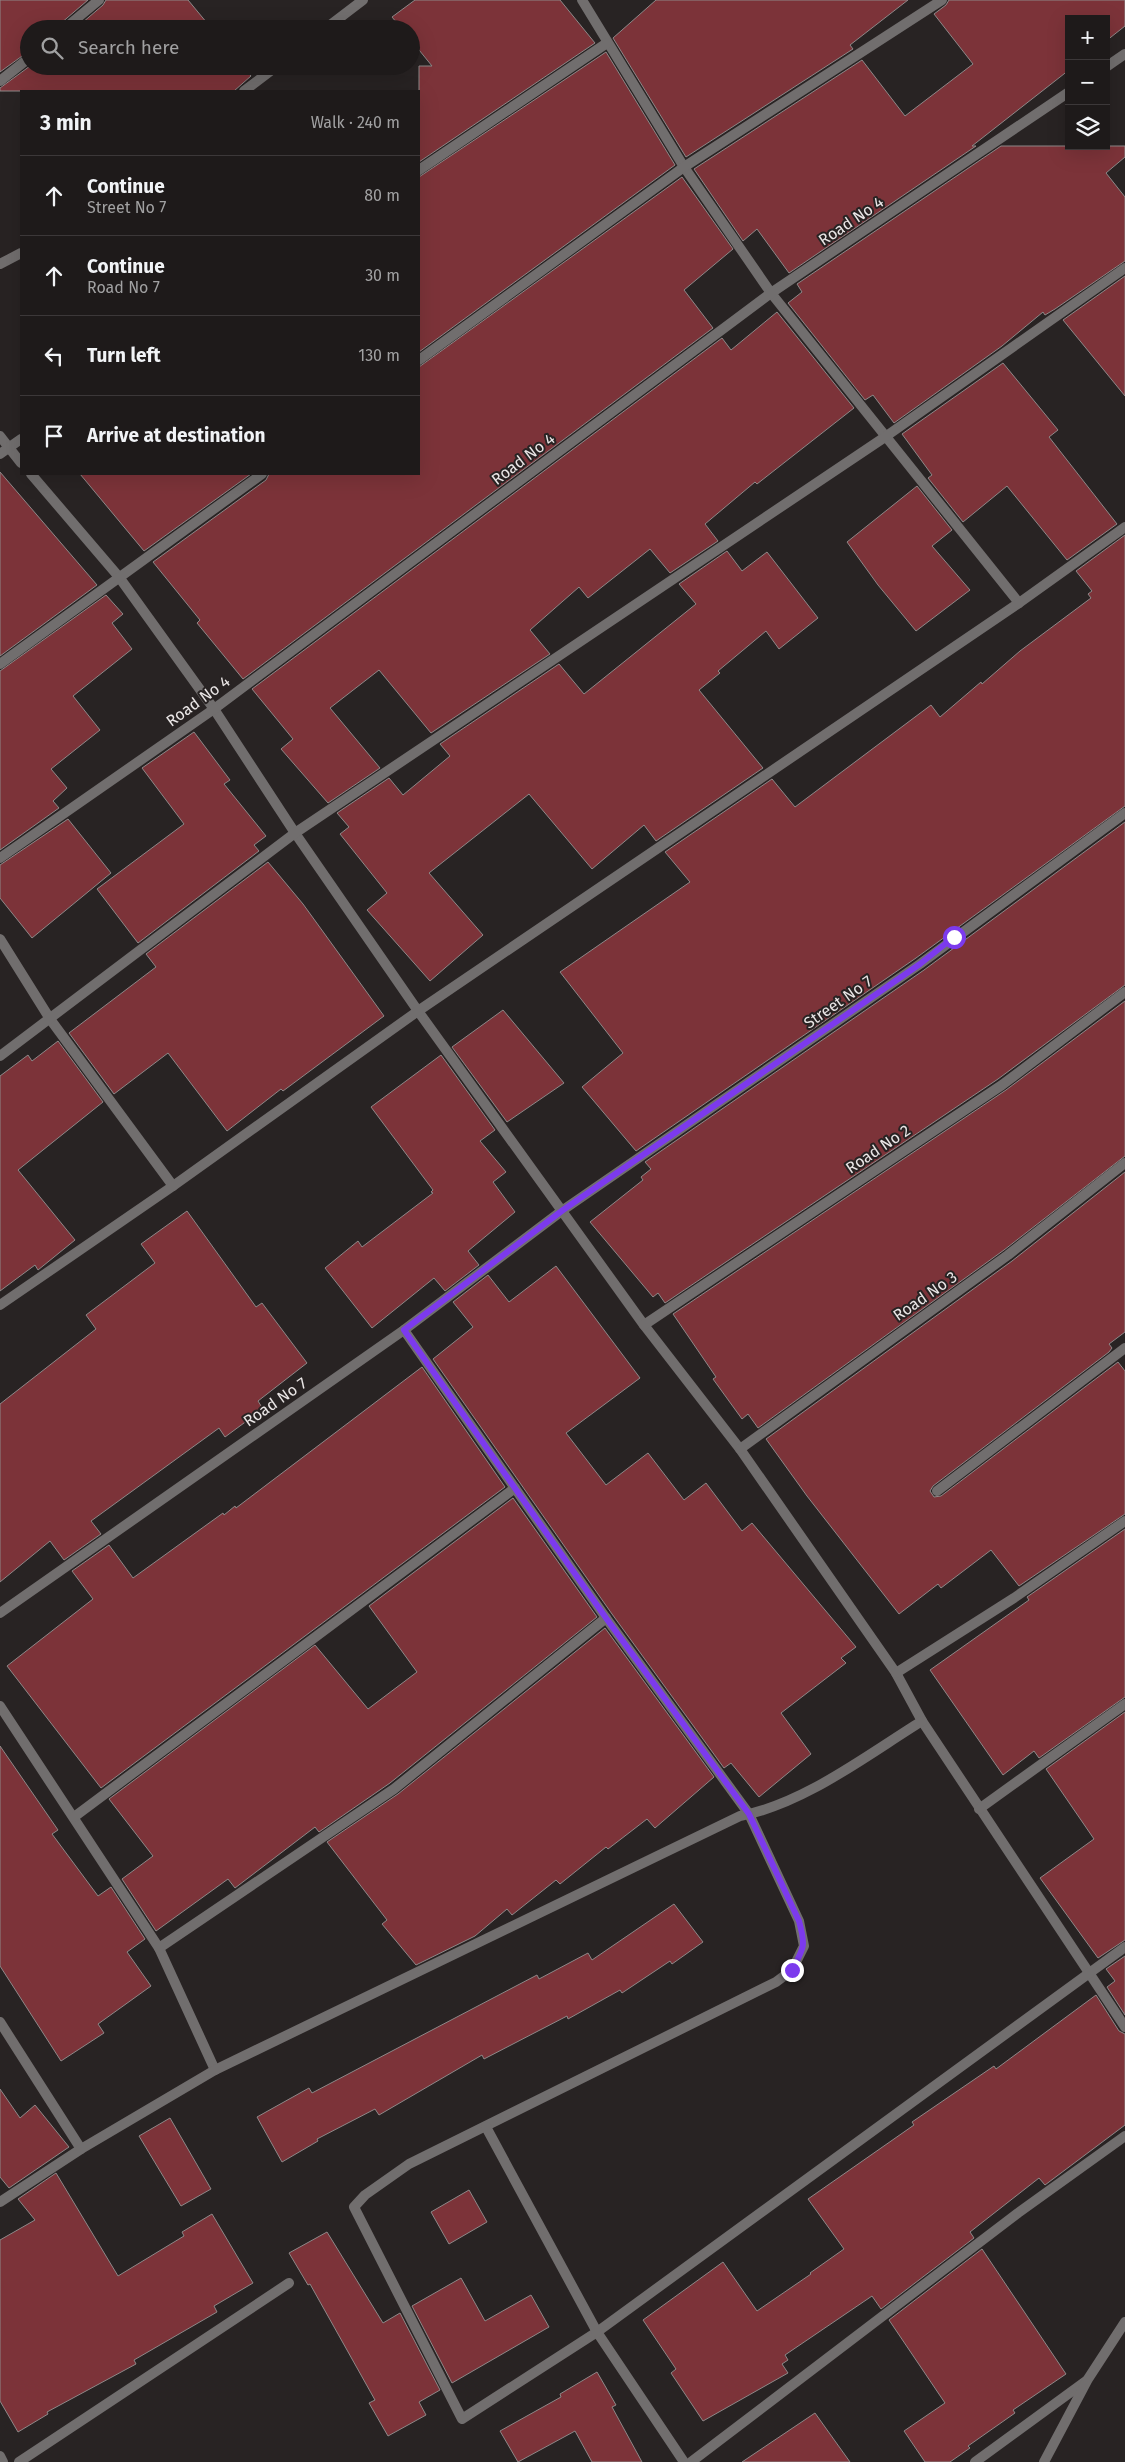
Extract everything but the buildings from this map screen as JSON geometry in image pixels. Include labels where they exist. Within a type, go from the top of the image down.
[{"type":"street","points":[[75,20],[99,0]]},
{"type":"street","points":[[337,20],[363,0]]},
{"type":"street","points":[[582,0],[684,167],[771,293],[1019,603]]},
{"type":"street","points":[[420,359],[684,167],[942,0]]},
{"type":"street","points":[[420,169],[607,43]]},
{"type":"street","points":[[1110,64],[1125,54]]},
{"type":"street","points":[[0,81],[20,65]]},
{"type":"street","points":[[245,90],[265,75]]},
{"type":"street","name":"Road No 4","points":[[0,858],[214,709],[771,293],[1065,95]]},
{"type":"street","points":[[0,264],[20,254]]},
{"type":"street","points":[[0,1056],[295,833],[885,437],[1125,268]]},
{"type":"street","points":[[0,436],[4,451],[20,461]]},
{"type":"street","points":[[4,451],[20,440]]},
{"type":"street","points":[[32,475],[119,577],[214,709],[295,833],[418,1012],[563,1210],[644,1325],[740,1449],[896,1673],[922,1721],[1125,2027]]},
{"type":"street","points":[[0,664],[261,475]]},
{"type":"street","points":[[0,1305],[173,1186],[418,1012],[1019,603],[1125,526]]},
{"type":"street","name":"Street No 7","points":[[563,1210],[920,964],[1125,813]]},
{"type":"street","points":[[0,939],[50,1019],[173,1186]]},
{"type":"street","name":"Road No 2","points":[[644,1325],[1002,1085],[1125,992]]},
{"type":"street","name":"Road No 3","points":[[740,1449],[1008,1255],[1125,1163]]},
{"type":"street","name":"Road No 7","points":[[0,1613],[404,1330],[563,1210]]},
{"type":"street","points":[[404,1330],[606,1618],[749,1814],[801,1929],[804,1946],[792,1970],[776,1982],[394,2172],[365,2195],[354,2208],[462,2420],[598,2332],[1125,1947]]},
{"type":"street","points":[[937,1492],[1125,1348]]},
{"type":"street","points":[[74,1817],[515,1488]]},
{"type":"street","points":[[896,1673],[1014,1598],[1125,1521]]},
{"type":"street","points":[[159,1948],[394,1789],[606,1618]]},
{"type":"street","points":[[980,1809],[1125,1704]]},
{"type":"street","points":[[0,1706],[159,1948],[215,2070]]},
{"type":"street","points":[[0,2202],[81,2149],[215,2070],[731,1820],[767,1810],[821,1783],[922,1721]]},
{"type":"street","points":[[0,2022],[81,2149]]},
{"type":"street","points":[[486,2127],[598,2332],[684,2462]]},
{"type":"street","points":[[691,2462],[1018,2213],[1125,2136]]},
{"type":"street","points":[[19,2462],[289,2283]]},
{"type":"street","points":[[1044,2462],[1088,2379],[1125,2322]]},
{"type":"street","points":[[975,2462],[1088,2379]]},
{"type":"street","points":[[0,2456],[3,2462]]},
{"type":"route","points":[[792,1970],[804,1946],[799,1921],[749,1814],[606,1618],[404,1330],[563,1210],[920,964],[954,937]]}]
